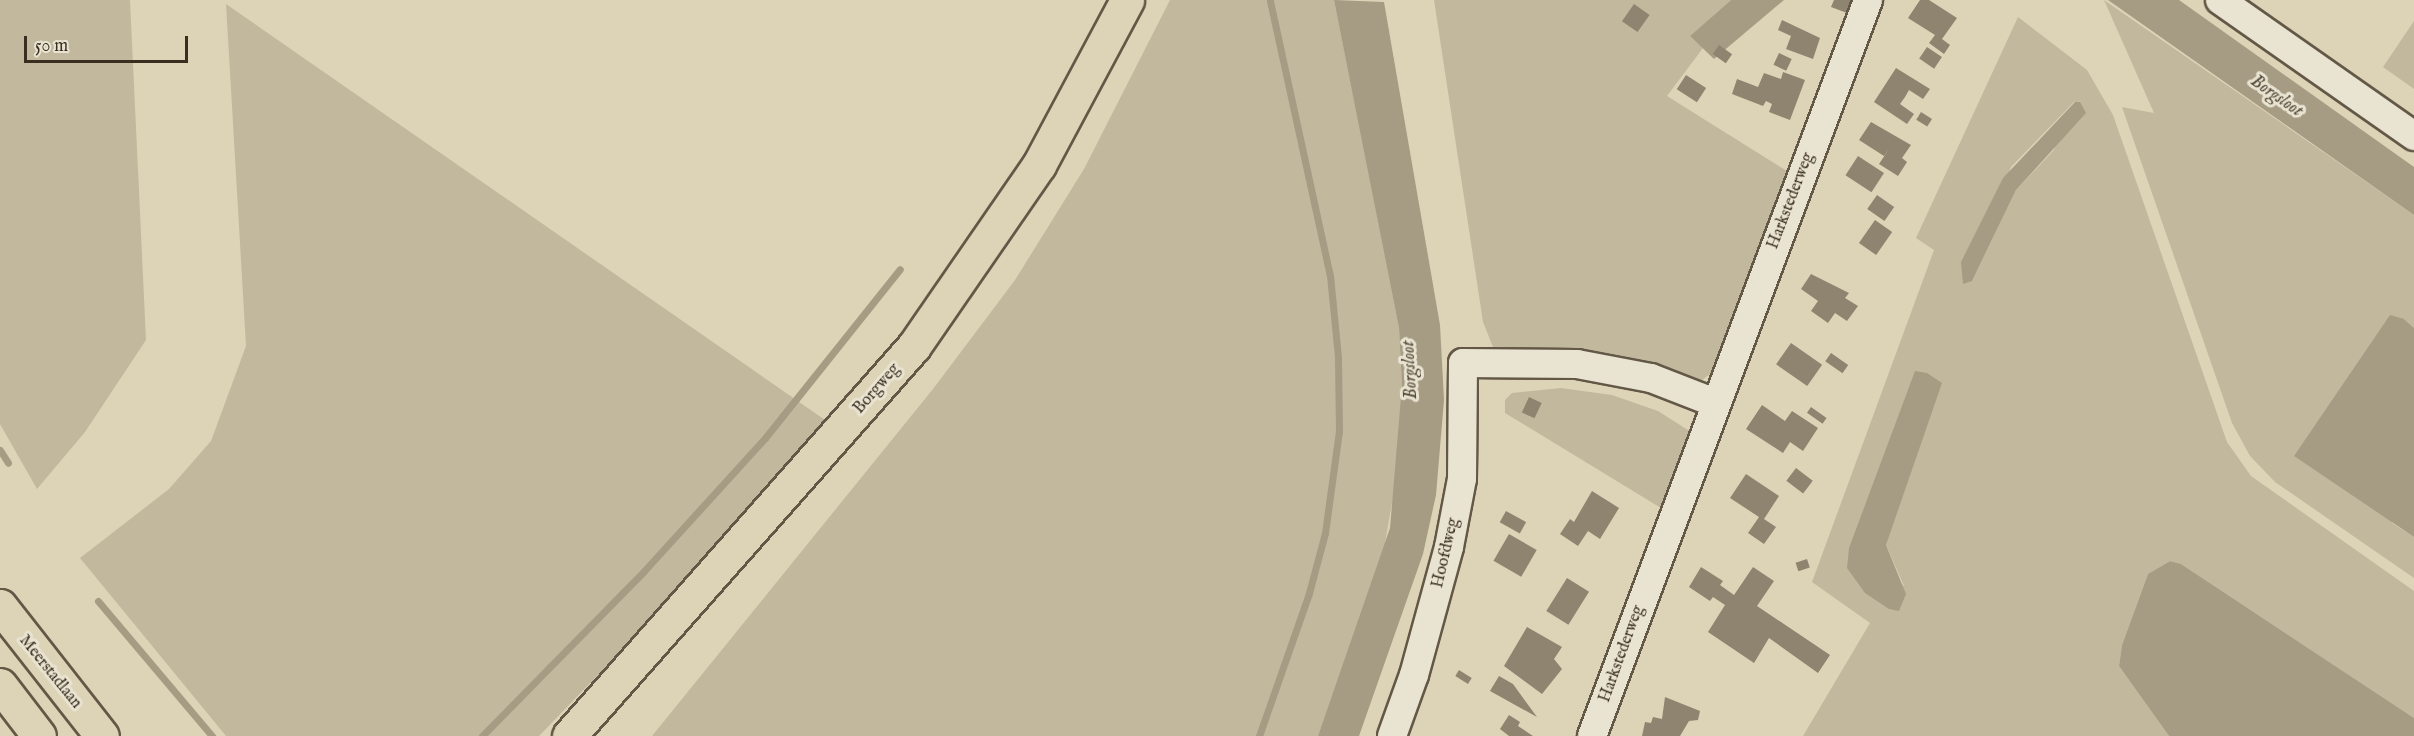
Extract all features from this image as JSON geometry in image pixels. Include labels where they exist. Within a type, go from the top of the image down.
[{"type":"main road","name":"Borgweg","points":[[569,736],[914,346],[1039,165],[1127,0]]},
{"type":"main road","name":"Meerstadlaan","points":[[0,606],[102,736]]},
{"type":"main road","points":[[0,685],[39,736]]},
{"type":"street","name":"Harkstederweg","points":[[1592,736],[1715,402],[1868,0]]},
{"type":"street","points":[[2220,0],[2414,136]]},
{"type":"street","name":"Hoofdweg","points":[[1392,736],[1414,675],[1453,524],[1462,479],[1463,363],[1577,364],[1651,378],[1715,402]]},
{"type":"shaded area","points":[[0,0],[130,0],[146,340],[85,432],[37,489],[0,424]]},
{"type":"shaded area","points":[[1170,0],[1334,0],[1362,139],[1399,328],[1402,385],[1398,468],[1383,555],[1318,736],[652,736],[933,389],[1015,280],[1084,169]]},
{"type":"shaded area","points":[[1434,0],[1731,0],[1690,36],[1703,48],[1667,96],[1790,173],[1715,370],[1697,384],[1493,347],[1483,322]]},
{"type":"shaded area","points":[[2104,0],[2414,215],[2414,328],[2404,319],[2392,523],[2414,537],[2414,578],[2275,482],[2250,456],[2232,423],[2122,107],[2154,113]]},
{"type":"shaded area","points":[[226,4],[828,422],[650,621],[539,736],[226,736],[80,558],[169,489],[211,441],[246,346]]},
{"type":"shaded area","points":[[2018,17],[2087,70],[2113,115],[2227,442],[2251,476],[2414,591],[2414,718],[2181,564],[2170,561],[2148,574],[2122,645],[2119,666],[2169,736],[1803,736],[1870,623],[1812,582],[1934,250],[1916,238]],"holes":[[[2074,102],[2080,102],[2053,151],[2016,190],[1972,281],[2011,167]],[[1894,518],[1886,545],[1904,586],[1849,548]]]},
{"type":"shaded area","points":[[2414,21],[2414,89],[2383,67]]},
{"type":"shaded area","points":[[1561,388],[1612,395],[1658,411],[1691,432],[1661,508],[1505,413],[1505,400],[1512,393]]},
{"type":"water","name":"Borgsloot","points":[[1334,0],[1384,2],[1440,325],[1444,400],[1436,495],[1423,554],[1359,736],[1318,736],[1390,528],[1402,385],[1399,328]]},
{"type":"water","points":[[1731,0],[1784,0],[1714,59],[1690,36]]},
{"type":"water","name":"Borgsloot","points":[[2108,0],[2179,0],[2414,167],[2414,215]]},
{"type":"water","points":[[2075,102],[2080,102],[2086,113],[2016,190],[1972,281],[1963,284],[1961,262],[2003,178]]},
{"type":"water","points":[[2390,315],[2404,319],[2414,328],[2414,537],[2294,456]]},
{"type":"water","points":[[1915,371],[1927,373],[1942,383],[1886,545],[1906,594],[1899,611],[1889,609],[1865,593],[1847,568],[1849,548]]},
{"type":"water","points":[[2170,561],[2181,564],[2414,718],[2414,736],[2169,736],[2119,666],[2122,645],[2148,574]]},
{"type":"building","points":[[1834,0],[1852,0],[1847,13],[1831,7]]},
{"type":"building","points":[[1920,0],[1929,0],[1957,18],[1942,39],[1950,45],[1944,54],[1929,43],[1935,35],[1908,18]]},
{"type":"building","points":[[1634,4],[1650,15],[1638,32],[1622,21]]},
{"type":"building","points":[[1782,20],[1820,38],[1813,59],[1786,49],[1791,36],[1778,30]]},
{"type":"building","points":[[1719,45],[1732,54],[1726,63],[1713,54]]},
{"type":"building","points":[[1927,47],[1942,57],[1934,69],[1919,59]]},
{"type":"building","points":[[1779,53],[1792,59],[1786,71],[1774,65]]},
{"type":"building","points":[[1896,68],[1930,89],[1923,99],[1909,90],[1900,104],[1914,114],[1907,124],[1874,102]]},
{"type":"building","points":[[1783,72],[1805,80],[1790,120],[1769,112],[1772,104],[1766,101],[1763,106],[1732,94],[1737,79],[1758,87],[1764,73],[1781,79]]},
{"type":"building","points":[[1686,75],[1706,88],[1697,102],[1677,89]]},
{"type":"building","points":[[1921,112],[1932,119],[1927,127],[1916,120]]},
{"type":"building","points":[[1871,122],[1911,145],[1902,158],[1907,162],[1898,176],[1879,164],[1889,149],[1884,156],[1859,140]]},
{"type":"building","points":[[1858,156],[1884,173],[1871,192],[1845,175]]},
{"type":"building","points":[[1877,195],[1894,207],[1884,221],[1867,209]]},
{"type":"building","points":[[1875,220],[1892,232],[1876,255],[1859,243]]},
{"type":"building","points":[[1811,274],[1849,293],[1845,298],[1858,306],[1847,321],[1835,313],[1828,323],[1811,311],[1818,301],[1801,289]]},
{"type":"building","points":[[1791,343],[1822,365],[1807,386],[1776,364]]},
{"type":"building","points":[[1831,353],[1848,365],[1842,373],[1825,361]]},
{"type":"building","points":[[1529,397],[1542,403],[1535,418],[1522,412]]},
{"type":"building","points":[[1762,405],[1785,421],[1792,411],[1818,428],[1803,451],[1790,442],[1783,453],[1746,429]]},
{"type":"building","points":[[1811,407],[1827,418],[1823,424],[1807,413]]},
{"type":"building","points":[[1796,468],[1813,481],[1803,493],[1786,481]]},
{"type":"building","points":[[1746,474],[1779,496],[1764,519],[1776,527],[1764,544],[1748,533],[1759,517],[1730,498]]},
{"type":"building","points":[[1592,491],[1619,508],[1600,539],[1588,531],[1578,546],[1560,534],[1570,519],[1574,522]]},
{"type":"building","points":[[1506,511],[1526,522],[1520,534],[1500,522]]},
{"type":"building","points":[[1509,534],[1537,550],[1521,577],[1494,561]]},
{"type":"building","points":[[1807,559],[1810,568],[1798,571],[1796,563]]},
{"type":"building","points":[[1701,567],[1723,581],[1720,585],[1734,595],[1753,567],[1774,581],[1757,606],[1830,655],[1818,673],[1769,638],[1754,663],[1708,632],[1725,605],[1713,597],[1710,601],[1689,587]]},
{"type":"building","points":[[1567,578],[1589,592],[1568,625],[1546,611]]},
{"type":"building","points":[[1527,627],[1562,647],[1554,659],[1562,669],[1542,694],[1504,666]]},
{"type":"building","points":[[1459,670],[1472,678],[1468,684],[1455,676]]},
{"type":"building","points":[[1499,676],[1513,684],[1537,717],[1490,691]]},
{"type":"building","points":[[1665,697],[1700,711],[1698,720],[1689,721],[1680,736],[1642,736],[1645,722],[1651,723],[1653,717],[1662,719]]},
{"type":"building","points":[[1509,715],[1520,722],[1518,726],[1533,736],[1509,736],[1500,729]]},
{"type":"waterway","points":[[1259,736],[1309,593],[1325,533],[1339,431],[1338,357],[1330,276],[1270,0]]},
{"type":"waterway","points":[[482,736],[644,571],[765,438],[900,269]]},
{"type":"waterway","points":[[0,450],[8,463]]},
{"type":"waterway","points":[[98,601],[212,736]]}]
